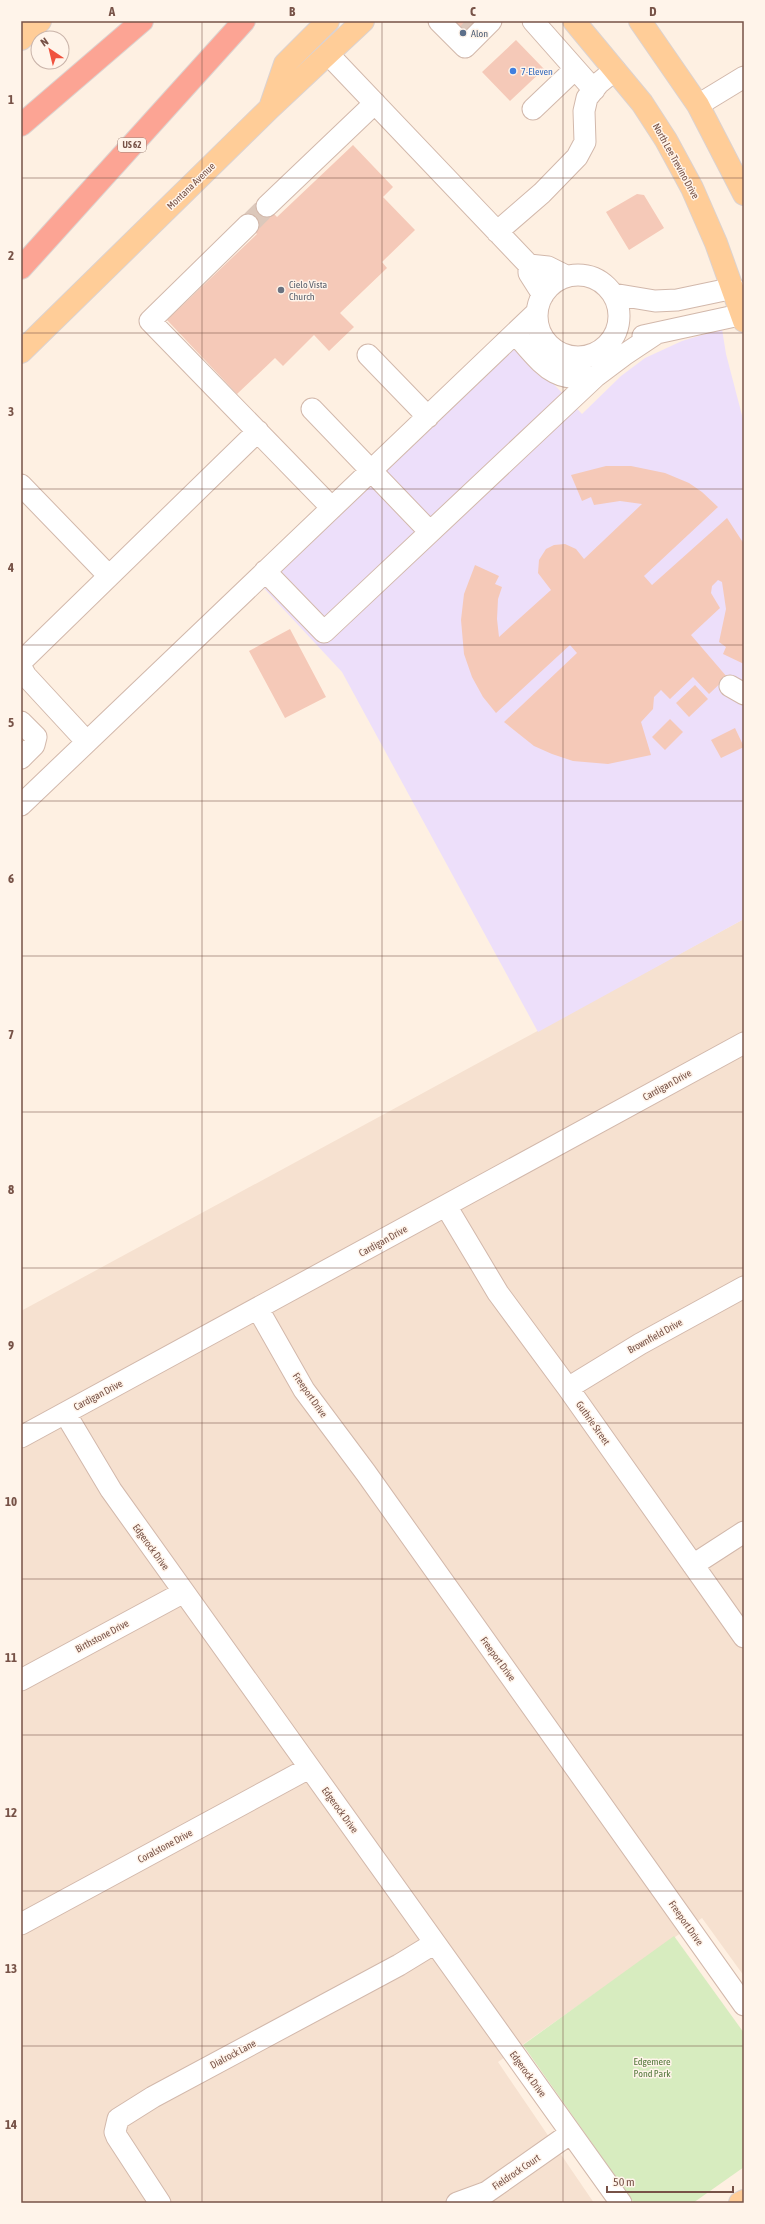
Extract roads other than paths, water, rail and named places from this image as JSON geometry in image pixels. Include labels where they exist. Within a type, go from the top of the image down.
[{"type":"highway","points":[[21,125],[142,21]]},
{"type":"highway","name":"US 62","points":[[21,268],[244,21]]},
{"type":"main road","points":[[21,39],[40,21]]},
{"type":"main road","points":[[270,108],[285,64],[328,21]]},
{"type":"main road","name":"Montana Avenue","points":[[21,352],[270,108],[363,21]]},
{"type":"main road","points":[[640,21],[698,105],[744,194]]},
{"type":"main road","name":"North Lee Trevino Drive","points":[[578,25],[642,103],[666,140],[692,188],[734,288],[744,317]]},
{"type":"main road","points":[[740,2203],[744,2200]]},
{"type":"street","points":[[440,21],[465,47],[481,28]]},
{"type":"street","points":[[533,21],[594,90]]},
{"type":"street","points":[[558,49],[578,25]]},
{"type":"street","points":[[328,54],[529,265],[548,268],[566,276]]},
{"type":"street","points":[[533,109],[576,69]]},
{"type":"street","points":[[498,232],[539,196],[577,157],[585,142],[584,111],[587,98],[615,70]]},
{"type":"street","points":[[698,105],[744,77]]},
{"type":"street","points":[[267,206],[375,103]]},
{"type":"street","points":[[248,225],[150,320],[332,508]]},
{"type":"street","points":[[23,798],[87,742],[515,334],[540,304],[554,282],[566,276],[580,274],[593,277],[604,284],[613,294],[618,306],[619,320],[615,334],[607,345],[596,353],[582,356],[569,356],[556,350],[545,341],[539,329],[540,304],[529,273],[529,265]]},
{"type":"street","points":[[613,294],[655,301],[677,300],[734,288]]},
{"type":"street","points":[[607,345],[657,333],[744,317]]},
{"type":"street","points":[[265,572],[324,632],[596,376],[624,354],[657,333]]},
{"type":"street","points":[[515,334],[551,371],[560,377],[569,378],[596,376]]},
{"type":"street","points":[[368,355],[428,417]]},
{"type":"street","points":[[312,409],[430,532]]},
{"type":"street","points":[[21,662],[258,431]]},
{"type":"street","points":[[21,485],[109,576]]},
{"type":"street","points":[[21,667],[26,676],[87,742]]},
{"type":"street","points":[[21,722],[36,737],[34,745],[21,758]]},
{"type":"street","name":"Cardigan Drive","points":[[21,1437],[744,1043]]},
{"type":"street","name":"Guthrie Street","points":[[446,1206],[498,1293],[568,1388],[744,1637]]},
{"type":"street","name":"Brownfield Drive","points":[[568,1388],[640,1344],[744,1287]]},
{"type":"street","name":"Freeport Drive","points":[[258,1309],[304,1390],[366,1473],[744,2005]]},
{"type":"street","name":"Edgerock Drive","points":[[65,1413],[111,1490],[621,2203]]},
{"type":"street","points":[[693,1565],[744,1532]]},
{"type":"street","name":"Birthstone Drive","points":[[21,1680],[184,1592]]},
{"type":"street","name":"Coralstone Drive","points":[[21,1924],[310,1768]]},
{"type":"street","name":"Dialrock Lane","points":[[160,2203],[117,2137],[115,2132],[118,2119],[153,2098],[399,1965],[435,1943]]},
{"type":"street","name":"Fieldrock Court","points":[[457,2203],[486,2192],[571,2133]]},
{"type":"tunnel","points":[[465,21],[473,28]]},
{"type":"tunnel","points":[[248,225],[267,206]]},
{"type":"place","name":"Alon","points":[[463,33]]},
{"type":"place","name":"7-Eleven","points":[[513,71]]},
{"type":"place","name":"Cielo Vista Church","points":[[281,290]]},
{"type":"park label","name":"Edgemere Pond Park","points":[[652,2066]]}]
